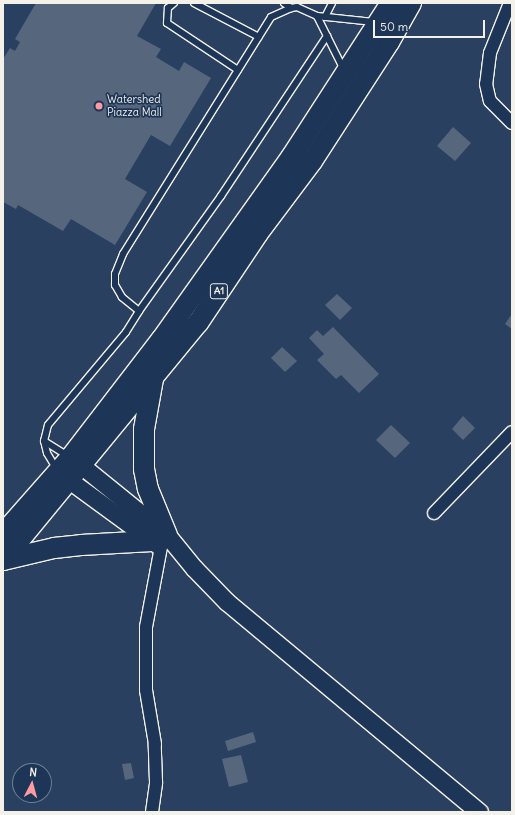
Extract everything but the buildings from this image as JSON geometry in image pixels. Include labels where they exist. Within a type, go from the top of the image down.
[{"type":"highway","name":"A1","points":[[3,534],[70,469],[198,323],[258,233],[312,161],[389,42],[411,3]]},
{"type":"highway","name":"A1","points":[[3,560],[70,469],[292,156],[345,73],[392,4]]},
{"type":"highway","points":[[3,560],[54,548],[81,545],[160,541],[144,469],[144,430],[154,375]]},
{"type":"main road","points":[[70,469],[194,568],[228,602],[479,812]]},
{"type":"street","points":[[510,3],[490,53],[486,84],[490,101],[512,123]]},
{"type":"street","points":[[434,513],[512,432]]},
{"type":"street","points":[[152,812],[156,782],[155,744],[146,690],[146,627],[160,541]]},
{"type":"lane","points":[[174,3],[168,8],[167,24],[238,70]]},
{"type":"lane","points":[[194,3],[259,37]]},
{"type":"lane","points":[[284,3],[291,8]]},
{"type":"lane","points":[[325,17],[332,3]]},
{"type":"lane","points":[[139,311],[122,296],[115,285],[115,274],[123,254],[271,17],[291,8],[305,6],[317,16],[345,73]]},
{"type":"lane","points":[[317,16],[378,23]]},
{"type":"lane","points":[[70,469],[47,453],[44,441],[48,425],[126,332],[139,311],[221,196],[327,36]]},
{"type":"lane","points":[[44,441],[70,469]]},
{"type":"place","name":"Watershed Piazza Mall","points":[[99,106]]}]
